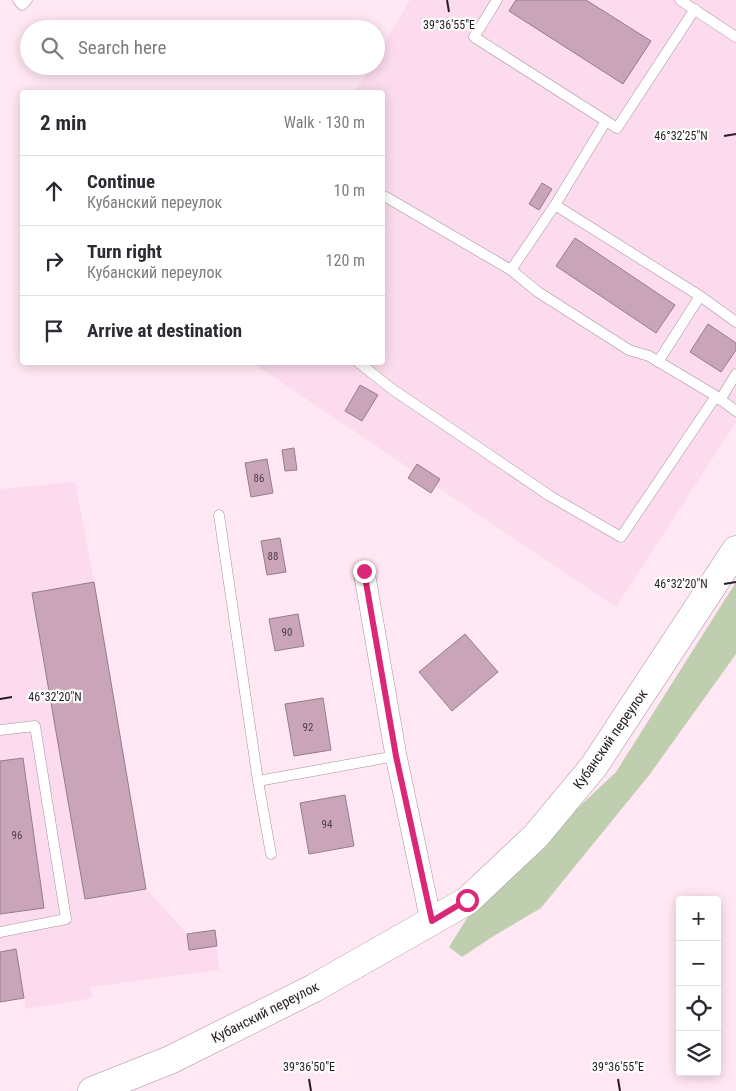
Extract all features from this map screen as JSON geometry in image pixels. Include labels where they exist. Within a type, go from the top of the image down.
[{"type":"main road","name":"Кубанский переулок","points":[[92,1091],[170,1060],[314,988],[467,900],[536,836],[594,766],[736,550]]},
{"type":"street","points":[[364,571],[396,756],[432,921]]},
{"type":"lane","points":[[18,0],[22,5],[27,0]]},
{"type":"lane","points":[[497,0],[474,38],[617,128],[695,9]]},
{"type":"lane","points":[[680,0],[736,37]]},
{"type":"lane","points":[[511,270],[555,205],[606,121]]},
{"type":"lane","points":[[385,197],[511,270],[538,292],[630,350],[649,356],[736,411]]},
{"type":"lane","points":[[555,205],[700,296],[736,322]]},
{"type":"lane","points":[[658,362],[700,296]]},
{"type":"lane","points":[[362,365],[392,389],[550,496],[621,537],[736,374]]},
{"type":"lane","points":[[219,515],[258,781],[271,854]]},
{"type":"lane","points":[[0,730],[35,726],[66,919],[0,932]]},
{"type":"lane","points":[[258,781],[396,756]]},
{"type":"shaded area","points":[[410,0],[736,0],[736,422],[616,607],[256,365],[385,365],[385,90],[356,90],[365,75],[385,75],[385,42]]},
{"type":"shaded area","points":[[75,482],[94,582],[146,889],[187,934],[215,930],[219,970],[90,987],[93,998],[26,1009],[24,999],[0,1002],[0,489]]},
{"type":"green space","points":[[736,582],[736,654],[650,774],[541,908],[462,957],[449,947],[476,904],[616,772]]},
{"type":"building","points":[[516,0],[586,0],[651,41],[623,84],[509,11]]},
{"type":"building","points":[[542,183],[552,189],[539,210],[529,204]]},
{"type":"building","points":[[575,238],[675,305],[656,333],[556,266]]},
{"type":"building","points":[[708,324],[736,343],[736,350],[721,372],[690,352]]},
{"type":"building","points":[[360,385],[378,395],[362,421],[345,411]]},
{"type":"building","points":[[294,448],[297,470],[285,471],[282,450]]},
{"type":"building","points":[[267,459],[273,493],[251,497],[245,463]]},
{"type":"building","points":[[417,464],[440,479],[431,493],[408,478]]},
{"type":"building","points":[[280,538],[286,572],[267,575],[261,541]]},
{"type":"building","points":[[94,582],[146,889],[85,899],[32,593]]},
{"type":"building","points":[[298,614],[304,646],[275,651],[269,619]]},
{"type":"building","points":[[465,634],[498,672],[452,711],[419,672]]},
{"type":"building","points":[[323,698],[331,750],[294,756],[285,704]]},
{"type":"building","points":[[23,758],[44,908],[0,914],[0,761]]},
{"type":"building","points":[[345,795],[354,846],[309,854],[300,803]]},
{"type":"building","points":[[215,930],[217,946],[189,950],[187,934]]},
{"type":"building","points":[[16,949],[24,998],[0,1002],[0,952]]},
{"type":"route","points":[[364,571],[396,756],[432,921],[467,900]]}]
